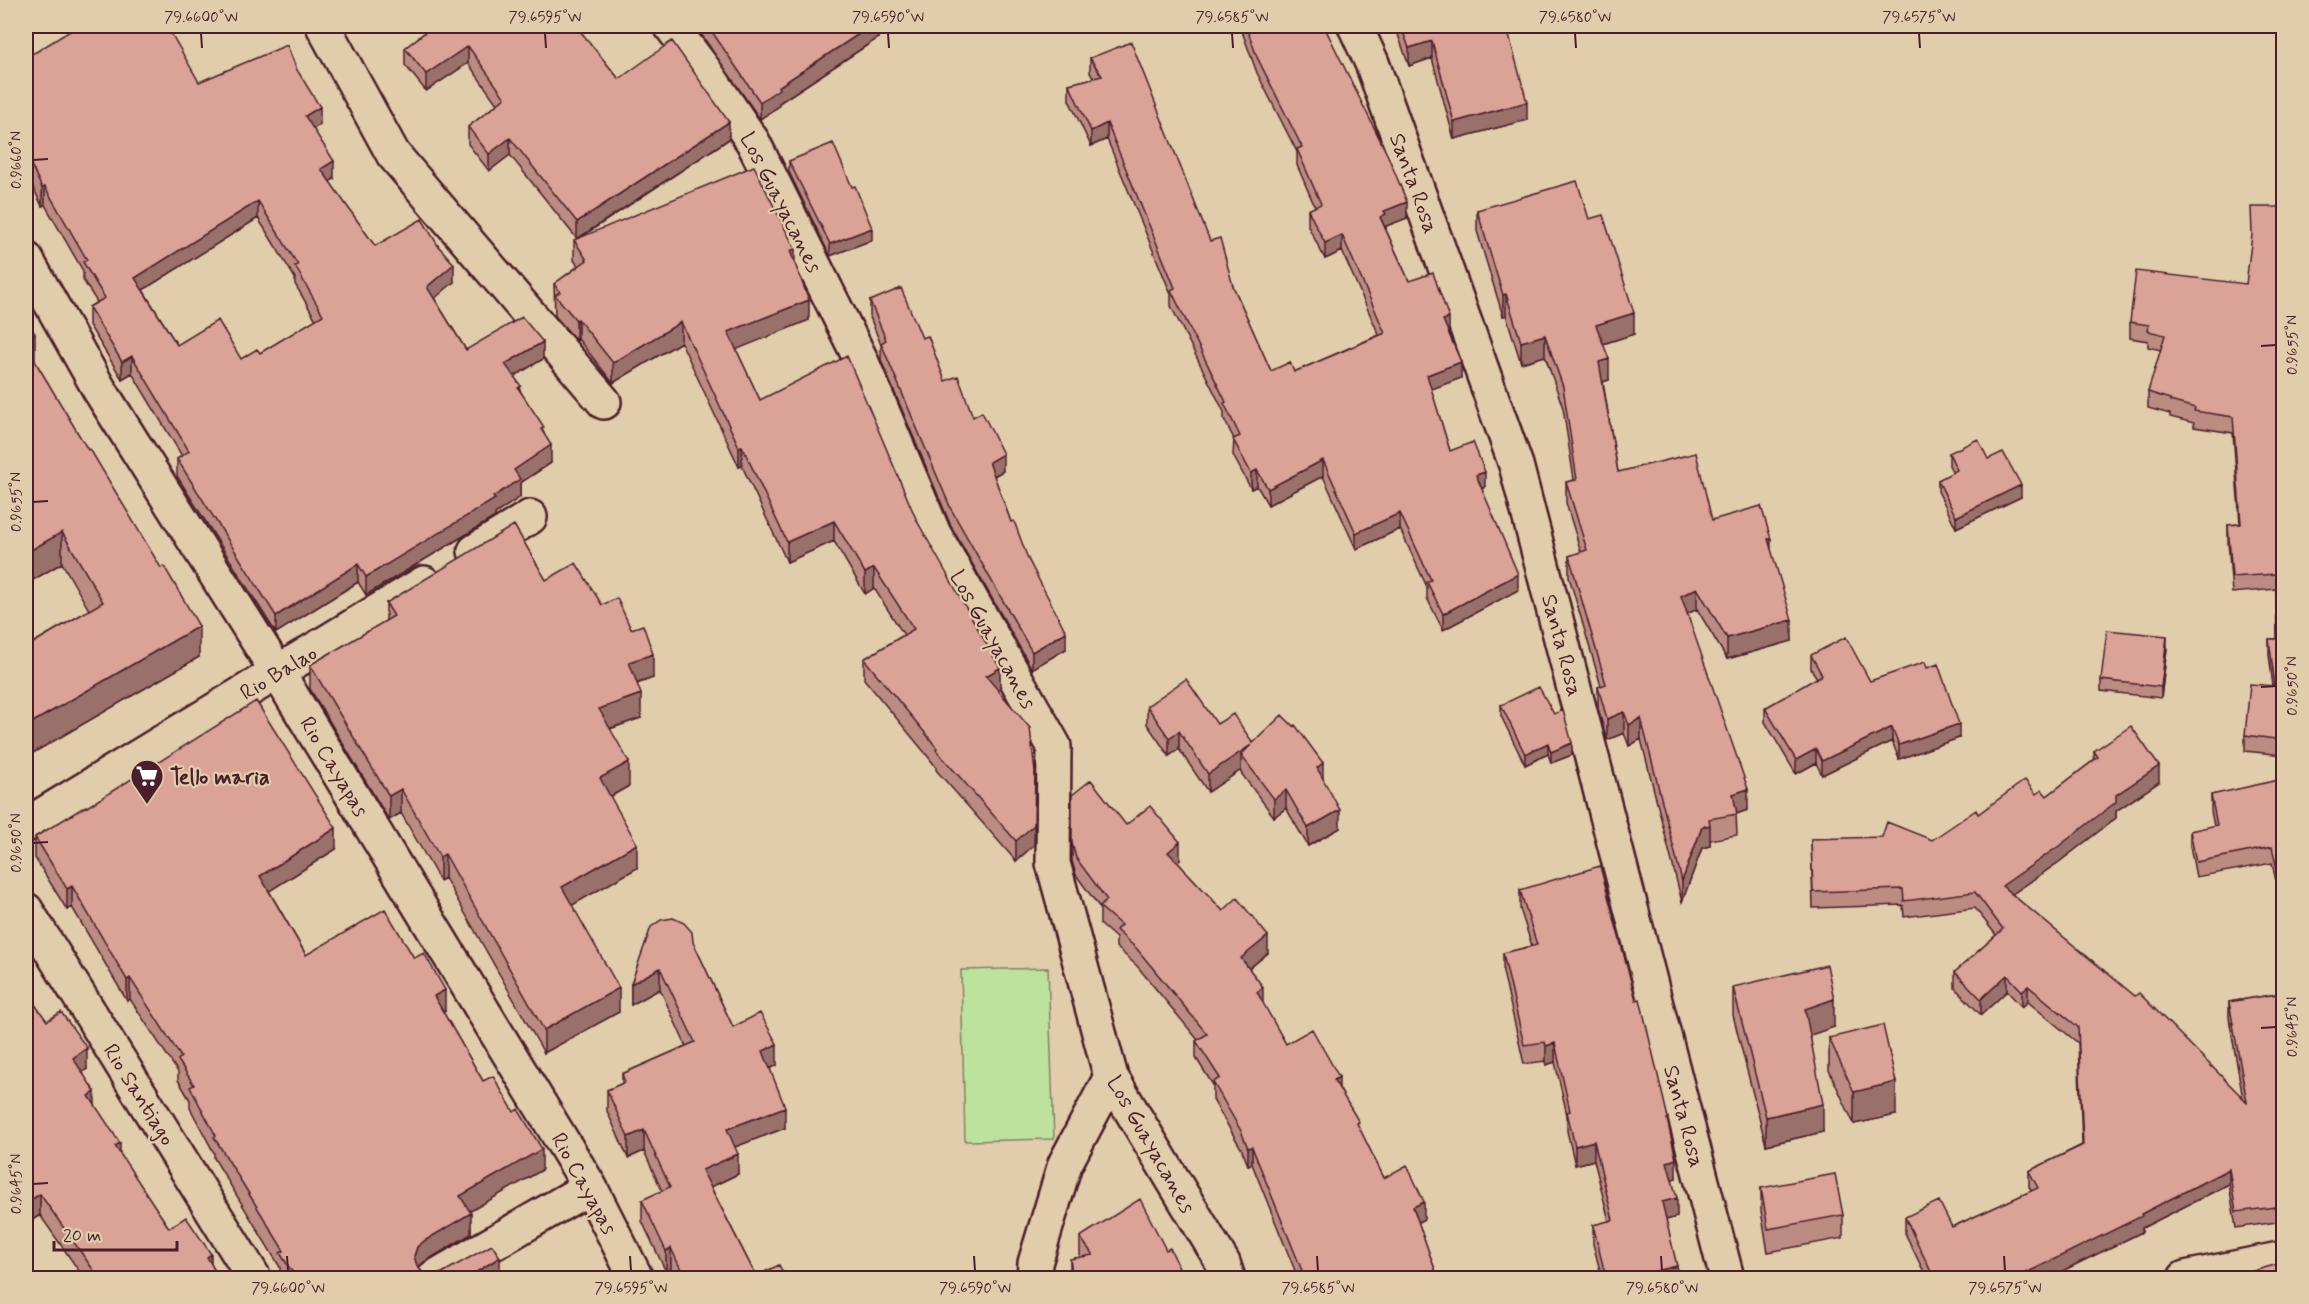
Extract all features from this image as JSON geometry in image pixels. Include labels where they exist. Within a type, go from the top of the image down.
[{"type":"street","points":[[32,50],[70,26]]},
{"type":"street","points":[[323,26],[393,154],[604,402]]},
{"type":"street","name":"Los Guayacanes","points":[[671,26],[753,142],[860,358],[934,534],[1054,746],[1053,863],[1111,1077],[1223,1263],[1228,1278]]},
{"type":"street","name":"Santa Rosa","points":[[1355,26],[1372,63],[1516,465],[1727,1278]]},
{"type":"street","name":"Rio Cayapas","points":[[26,259],[99,389],[278,673],[590,1187],[636,1278]]},
{"type":"street","name":"Rio Balao","points":[[26,825],[530,517]]},
{"type":"street","name":"Rio Santiago","points":[[26,910],[254,1278]]},
{"type":"street","points":[[1034,1278],[1035,1263],[1065,1164],[1111,1077]]},
{"type":"street","points":[[433,1278],[590,1187]]},
{"type":"street","points":[[2185,1278],[2283,1258]]},
{"type":"green space","points":[[1048,968],[1054,1139],[965,1141],[961,970]]},
{"type":"building","points":[[78,26],[167,26],[199,82],[287,45],[297,70],[320,107],[305,116],[334,161],[321,169],[375,246],[422,219],[439,247],[454,264],[427,287],[466,350],[522,317],[543,342],[505,364],[521,386],[518,388],[544,427],[541,429],[551,445],[514,470],[520,479],[493,497],[495,499],[366,577],[358,564],[276,616],[177,459],[189,451],[132,356],[122,362],[89,307],[105,298],[83,262],[87,260],[45,187],[42,188],[26,154],[26,55],[36,52]],"holes":[[[258,201],[298,265],[295,266],[323,315],[260,353],[257,349],[241,359],[218,320],[177,345],[135,278]]]},
{"type":"building","points":[[431,26],[576,26],[619,79],[672,41],[729,122],[577,222],[510,138],[489,154],[468,127],[505,98],[468,46],[426,74],[405,48]]},
{"type":"building","points":[[708,26],[871,26],[778,87],[779,89],[760,102]]},
{"type":"building","points":[[1246,26],[1324,26],[1388,156],[1407,202],[1384,211],[1386,214],[1380,217],[1409,281],[1433,273],[1449,318],[1443,320],[1461,362],[1427,375],[1450,451],[1473,442],[1485,472],[1476,475],[1518,574],[1443,614],[1427,582],[1431,580],[1400,513],[1356,533],[1323,460],[1268,489],[1257,470],[1251,473],[1233,439],[1240,436],[1224,403],[1226,402],[1171,290],[1175,288],[1107,123],[1091,131],[1069,84],[1102,76],[1090,58],[1131,42],[1210,241],[1220,238],[1233,286],[1271,371],[1290,362],[1294,372],[1385,333],[1342,235],[1325,243],[1308,210],[1321,204],[1297,149],[1302,147],[1257,57]]},
{"type":"building","points":[[1401,26],[1498,26],[1500,34],[1508,32],[1527,102],[1454,122],[1432,41],[1409,48]]},
{"type":"building","points":[[833,143],[852,187],[855,186],[872,228],[830,244],[789,161]]},
{"type":"building","points":[[754,166],[795,249],[790,251],[809,300],[728,332],[760,400],[847,356],[917,521],[1000,668],[986,676],[1030,728],[1035,772],[1034,825],[1016,841],[936,750],[937,748],[926,734],[864,659],[914,629],[874,568],[865,573],[834,521],[787,542],[742,446],[739,447],[681,322],[613,363],[578,319],[576,320],[555,295],[560,292],[554,284],[587,260],[574,240]]},
{"type":"building","points":[[1577,181],[1589,219],[1603,215],[1634,313],[1596,325],[1609,359],[1599,362],[1618,472],[1696,453],[1712,520],[1761,506],[1771,539],[1768,539],[1792,620],[1727,638],[1697,588],[1681,596],[1748,789],[1733,794],[1737,814],[1709,819],[1710,825],[1702,827],[1682,881],[1641,718],[1629,725],[1624,712],[1607,719],[1598,687],[1606,684],[1569,556],[1587,550],[1566,482],[1577,480],[1563,387],[1545,335],[1521,342],[1506,294],[1503,295],[1477,210]]},
{"type":"building","points":[[2251,207],[2283,207],[2283,740],[2245,735],[2250,684],[2275,686],[2269,639],[2278,639],[2276,574],[2232,577],[2228,525],[2241,524],[2233,417],[2194,411],[2195,408],[2148,392],[2165,335],[2148,331],[2149,325],[2130,322],[2136,271],[2246,284],[2252,235]]},
{"type":"building","points":[[901,288],[922,338],[928,336],[945,381],[958,376],[973,417],[982,412],[1003,454],[989,462],[1011,522],[1014,521],[1028,559],[1066,632],[1032,652],[951,509],[881,343],[886,340],[870,301]]},
{"type":"building","points":[[26,317],[35,334],[26,340]]},
{"type":"building","points":[[26,346],[88,450],[90,449],[161,568],[164,566],[199,626],[26,726],[26,647],[103,602],[62,532],[26,553]]},
{"type":"building","points":[[1978,439],[1988,459],[2003,452],[2021,485],[1956,517],[1938,480],[1957,470],[1949,453]]},
{"type":"building","points":[[514,525],[546,580],[576,563],[602,605],[617,598],[631,629],[643,625],[653,654],[629,662],[641,694],[599,709],[629,762],[600,778],[637,844],[562,887],[619,988],[544,1030],[445,854],[440,857],[401,789],[389,796],[310,665],[394,616],[386,603]]},
{"type":"building","points":[[2107,630],[2167,636],[2161,687],[2101,680]]},
{"type":"building","points":[[1846,637],[1870,681],[1925,662],[1927,668],[1938,664],[1959,724],[1899,745],[1892,727],[1822,761],[1816,749],[1796,760],[1765,708],[1822,675],[1811,655]]},
{"type":"building","points":[[1186,679],[1217,724],[1233,714],[1253,743],[1282,715],[1293,726],[1295,725],[1323,763],[1317,768],[1340,810],[1308,828],[1286,790],[1274,799],[1241,755],[1251,745],[1208,774],[1179,731],[1169,738],[1147,706]]},
{"type":"building","points":[[1539,687],[1554,714],[1563,710],[1572,743],[1551,752],[1548,743],[1525,754],[1501,705]]},
{"type":"building","points":[[256,701],[336,828],[260,876],[306,955],[385,909],[414,958],[424,953],[445,990],[434,996],[483,1081],[493,1076],[514,1112],[518,1109],[542,1149],[460,1196],[471,1213],[417,1247],[414,1256],[417,1266],[423,1273],[432,1276],[442,1273],[492,1245],[500,1257],[467,1278],[296,1278],[280,1253],[284,1251],[214,1137],[216,1136],[190,1087],[194,1085],[178,1060],[181,1057],[130,978],[127,980],[72,886],[67,889],[35,837]]},
{"type":"building","points":[[2131,726],[2159,766],[2116,795],[2116,802],[2002,886],[2135,996],[2139,993],[2247,1102],[2229,1002],[2283,993],[2283,1206],[2236,1212],[2229,1169],[2141,1214],[2142,1216],[2016,1278],[1934,1278],[1905,1217],[1939,1201],[1952,1227],[2038,1188],[2029,1171],[2083,1145],[2078,1027],[2028,986],[2022,991],[2007,975],[1981,999],[1955,972],[2003,929],[1975,892],[1904,901],[1903,889],[1813,892],[1811,839],[1882,837],[1887,822],[1932,840],[1976,810],[1978,814],[2025,780],[2036,794],[2042,790],[2047,796],[2098,757],[2094,751]]},
{"type":"building","points":[[2283,779],[2283,896],[2272,847],[2196,862],[2190,831],[2217,825],[2211,795]]},
{"type":"building","points":[[1091,780],[1126,825],[1150,806],[1180,842],[1168,852],[1223,911],[1237,898],[1268,936],[1241,958],[1263,987],[1257,992],[1286,1044],[1312,1029],[1339,1077],[1334,1080],[1359,1122],[1357,1123],[1384,1178],[1407,1165],[1424,1202],[1413,1207],[1438,1278],[1305,1278],[1252,1147],[1248,1148],[1213,1082],[1220,1078],[1196,1041],[1207,1034],[1137,949],[1116,930],[1121,925],[1100,907],[1107,900],[1076,858],[1072,843],[1072,795]]},
{"type":"building","points":[[1600,866],[1636,1000],[1640,999],[1676,1159],[1667,1162],[1677,1198],[1662,1202],[1677,1266],[1626,1278],[1606,1278],[1593,1225],[1613,1220],[1594,1141],[1575,1146],[1555,1043],[1546,1046],[1545,1042],[1524,1045],[1503,953],[1537,945],[1520,890]]},
{"type":"building","points":[[673,918],[684,923],[692,932],[693,942],[733,1027],[760,1013],[777,1044],[763,1051],[785,1107],[727,1129],[738,1154],[702,1170],[756,1276],[779,1265],[783,1273],[843,1278],[685,1278],[671,1248],[666,1251],[642,1200],[670,1187],[644,1130],[628,1137],[607,1090],[625,1082],[622,1074],[695,1042],[660,968],[631,984],[651,927],[661,920]]},
{"type":"building","points":[[1827,965],[1834,999],[1805,1009],[1823,1104],[1766,1117],[1733,987]]},
{"type":"building","points":[[26,992],[47,1021],[61,1012],[87,1048],[73,1058],[95,1092],[89,1096],[120,1143],[115,1146],[169,1228],[186,1217],[211,1254],[207,1257],[219,1278],[99,1278],[40,1194],[26,1203]]},
{"type":"building","points":[[1883,1025],[1896,1082],[1854,1092],[1829,1038]]},
{"type":"building","points":[[1835,1174],[1843,1215],[1768,1229],[1761,1188]]},
{"type":"building","points":[[1140,1199],[1166,1250],[1170,1248],[1184,1278],[1073,1278],[1070,1259],[1093,1255],[1080,1237]]},
{"type":"building","points":[[2278,1264],[2282,1278],[2229,1278]]},
{"type":"place","name":"Tello maria","points":[[147,805]]}]
